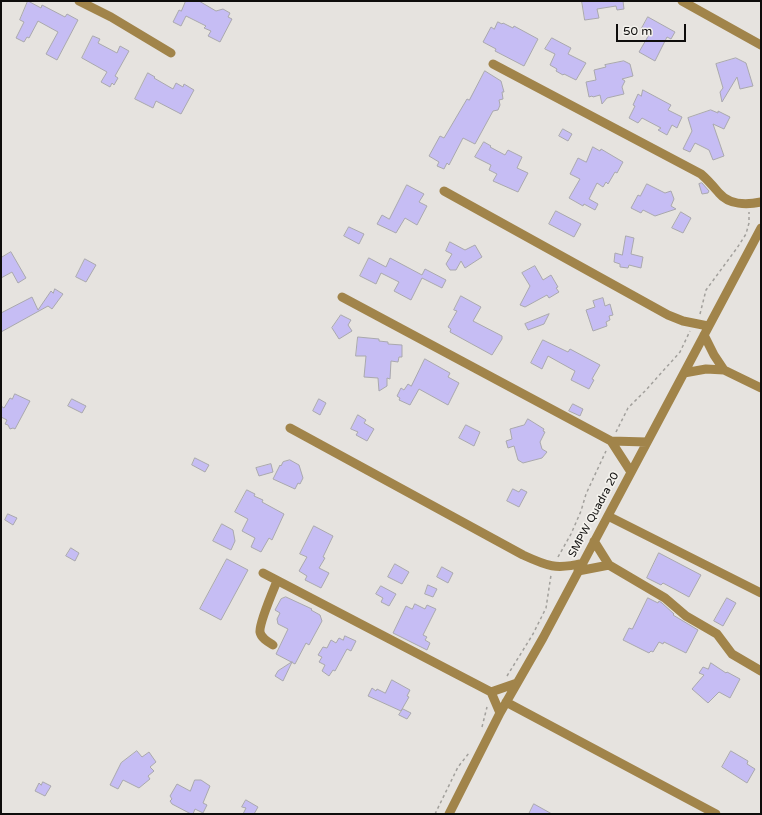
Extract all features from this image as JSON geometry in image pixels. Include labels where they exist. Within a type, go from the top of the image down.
[{"type":"street","points":[[79,1],[111,16],[171,53]]},
{"type":"street","points":[[682,1],[761,45]]},
{"type":"street","points":[[493,64],[701,174],[714,185],[720,194],[726,199],[750,204],[761,202]]},
{"type":"street","points":[[444,191],[668,315],[708,326]]},
{"type":"street","name":"SMPW Quadra 20","points":[[449,814],[500,713],[543,638],[761,228]]},
{"type":"street","points":[[342,297],[611,441],[647,442]]},
{"type":"street","points":[[704,335],[714,355],[724,370]]},
{"type":"street","points":[[684,373],[706,369],[724,370],[761,388]]},
{"type":"street","points":[[290,428],[508,548],[535,561],[552,566],[566,567],[583,563]]},
{"type":"street","points":[[611,441],[631,472]]},
{"type":"street","points":[[608,516],[761,593]]},
{"type":"street","points":[[594,541],[609,565],[665,598],[686,616],[720,637],[732,654],[761,671]]},
{"type":"street","points":[[578,571],[609,565]]},
{"type":"street","points":[[263,573],[491,692],[500,713]]},
{"type":"street","points":[[273,645],[262,637],[260,632],[261,624],[277,581]]},
{"type":"street","points":[[491,692],[517,683]]},
{"type":"street","points":[[506,702],[716,814]]},
{"type":"path","points":[[507,676],[533,634],[546,608],[552,566],[571,534],[581,511],[586,494],[611,441],[628,408],[680,352],[694,323],[700,315],[706,290],[746,234],[749,223],[750,204]]},
{"type":"path","points":[[482,728],[487,707]]},
{"type":"path","points":[[435,814],[458,767],[472,750]]},
{"type":"building","points":[[28,1],[41,8],[42,5],[65,17],[67,14],[78,20],[57,60],[46,54],[58,32],[38,21],[29,38],[27,37],[24,42],[16,38],[24,22],[20,20]]},
{"type":"building","points":[[186,1],[199,1],[216,11],[223,9],[230,13],[228,17],[232,19],[220,42],[208,36],[211,31],[204,28],[206,26],[186,16],[181,26],[173,22],[179,10],[181,11]]},
{"type":"building","points":[[582,1],[623,1],[624,9],[617,10],[616,6],[597,9],[599,18],[585,20]]},
{"type":"building","points":[[648,17],[675,32],[671,39],[667,37],[655,61],[639,52],[650,33],[642,28]]},
{"type":"building","points":[[498,22],[513,28],[514,26],[538,39],[524,66],[495,51],[496,49],[483,42],[491,27],[494,29]]},
{"type":"building","points":[[93,36],[100,39],[98,43],[117,53],[120,46],[129,51],[115,76],[118,78],[114,85],[112,83],[110,87],[101,82],[107,72],[82,58]]},
{"type":"building","points":[[552,38],[571,48],[568,54],[586,63],[576,80],[556,71],[557,69],[550,65],[555,54],[545,49]]},
{"type":"building","points":[[736,58],[746,63],[753,86],[740,89],[737,77],[722,102],[720,92],[723,88],[716,64]]},
{"type":"building","points":[[624,61],[630,64],[633,76],[622,79],[625,81],[622,87],[624,94],[607,98],[602,104],[600,95],[589,97],[586,82],[596,80],[594,70],[606,67],[605,65]]},
{"type":"building","points":[[485,71],[501,81],[504,92],[502,92],[503,99],[499,100],[500,105],[498,110],[493,111],[475,144],[463,138],[449,165],[447,163],[444,169],[437,166],[439,162],[429,156],[440,136],[444,138],[467,99],[469,100]]},
{"type":"building","points":[[148,73],[173,89],[176,83],[183,87],[184,84],[194,90],[181,114],[156,101],[153,108],[135,99]]},
{"type":"building","points":[[643,90],[671,105],[668,110],[682,117],[677,128],[672,125],[667,135],[658,130],[661,128],[642,118],[638,123],[629,118],[635,106],[633,105],[638,94],[641,96]]},
{"type":"building","points":[[711,110],[718,113],[718,111],[730,117],[724,129],[713,124],[724,156],[713,160],[709,150],[695,143],[690,152],[683,149],[692,131],[688,118]]},
{"type":"building","points":[[563,129],[572,134],[568,141],[559,136]]},
{"type":"building","points":[[484,142],[505,155],[508,150],[522,157],[517,168],[528,173],[518,192],[493,181],[497,174],[489,170],[491,165],[475,157]]},
{"type":"building","points":[[593,147],[600,151],[601,149],[623,162],[617,173],[615,172],[608,184],[606,182],[603,187],[597,183],[589,199],[598,204],[595,210],[584,204],[583,206],[569,198],[580,179],[570,174],[578,158],[586,162]]},
{"type":"building","points":[[702,183],[709,191],[708,193],[702,194],[699,184]]},
{"type":"building","points":[[647,184],[665,193],[671,191],[674,199],[671,206],[676,209],[655,216],[643,210],[641,213],[631,208],[638,195],[640,196]]},
{"type":"building","points":[[407,185],[424,194],[419,202],[427,206],[417,225],[405,218],[396,233],[377,224],[382,215],[389,219]]},
{"type":"building","points":[[556,211],[581,224],[574,237],[549,224]]},
{"type":"building","points":[[681,212],[691,218],[683,233],[672,228]]},
{"type":"building","points":[[349,227],[364,234],[359,244],[344,236]]},
{"type":"building","points":[[626,236],[634,238],[631,254],[643,257],[641,268],[629,265],[628,268],[620,267],[620,264],[614,262],[615,253],[622,255]]},
{"type":"building","points":[[450,242],[465,250],[475,245],[482,257],[465,268],[461,261],[456,270],[450,270],[446,264],[452,254],[446,251]]},
{"type":"building","points":[[11,252],[26,278],[18,283],[12,272],[1,278],[1,258]]},
{"type":"building","points":[[369,258],[386,267],[390,258],[422,275],[425,269],[446,280],[442,288],[422,278],[411,300],[394,291],[399,282],[381,273],[376,284],[360,276]]},
{"type":"building","points":[[85,259],[96,265],[86,282],[76,277]]},
{"type":"building","points":[[535,266],[543,280],[551,275],[558,287],[556,288],[559,292],[549,298],[547,295],[525,307],[520,305],[530,286],[522,273]]},
{"type":"building","points":[[55,289],[63,294],[52,309],[48,306],[1,332],[1,313],[32,297],[38,310],[51,291],[53,293]]},
{"type":"building","points":[[461,296],[481,307],[473,321],[502,336],[502,339],[492,355],[450,332],[451,329],[448,327],[457,311],[454,310]]},
{"type":"building","points":[[603,298],[605,306],[610,304],[613,315],[609,316],[610,320],[606,322],[607,326],[593,331],[586,310],[595,307],[593,301]]},
{"type":"building","points":[[549,314],[544,324],[528,330],[525,324]]},
{"type":"building","points":[[341,315],[351,320],[348,325],[352,331],[339,339],[332,328]]},
{"type":"building","points":[[358,337],[379,339],[379,341],[388,342],[388,344],[402,345],[402,357],[399,357],[398,362],[391,361],[390,379],[387,378],[387,386],[379,391],[378,378],[364,377],[366,356],[356,356]]},
{"type":"building","points":[[543,340],[568,352],[570,349],[600,365],[592,379],[594,380],[589,389],[571,380],[575,371],[548,356],[542,369],[531,363]]},
{"type":"building","points":[[425,359],[450,373],[448,377],[459,383],[448,405],[419,389],[410,405],[399,400],[400,398],[397,396],[401,388],[404,390],[408,384],[411,386]]},
{"type":"building","points":[[15,394],[30,401],[15,429],[10,429],[8,425],[5,424],[7,420],[1,417],[1,406],[4,408],[10,398],[12,399]]},
{"type":"building","points":[[72,399],[86,406],[82,413],[68,406]]},
{"type":"building","points":[[319,399],[326,403],[320,415],[313,411]]},
{"type":"building","points":[[573,404],[583,409],[580,416],[569,411]]},
{"type":"building","points":[[358,415],[366,420],[364,423],[374,429],[367,441],[356,435],[358,432],[351,429]]},
{"type":"building","points":[[528,419],[544,429],[543,431],[545,432],[540,442],[542,449],[547,452],[542,458],[523,463],[518,460],[514,446],[508,448],[506,441],[512,439],[510,429],[524,425]]},
{"type":"building","points":[[466,425],[480,432],[474,446],[459,438]]},
{"type":"building","points":[[195,458],[209,465],[205,472],[192,465]]},
{"type":"building","points":[[290,460],[299,465],[303,478],[295,489],[273,479],[280,465],[281,466],[283,462]]},
{"type":"building","points":[[271,464],[273,472],[259,476],[256,468]]},
{"type":"building","points":[[513,489],[519,492],[521,489],[527,492],[519,507],[507,501]]},
{"type":"building","points":[[247,490],[255,494],[254,496],[263,500],[262,502],[284,514],[272,540],[269,538],[261,552],[251,547],[255,538],[242,531],[248,519],[235,512]]},
{"type":"building","points":[[8,514],[17,518],[13,525],[5,520]]},
{"type":"building","points":[[222,524],[233,530],[235,541],[231,550],[213,541]]},
{"type":"building","points":[[314,526],[333,536],[323,557],[325,558],[319,568],[329,573],[321,588],[305,580],[307,576],[299,571],[307,557],[300,554]]},
{"type":"building","points":[[71,548],[79,553],[75,561],[66,556]]},
{"type":"building","points":[[659,553],[701,575],[689,597],[663,583],[661,585],[647,578]]},
{"type":"building","points":[[227,559],[248,570],[221,620],[200,609]]},
{"type":"building","points":[[395,564],[409,572],[402,584],[388,577]]},
{"type":"building","points":[[442,567],[453,573],[448,583],[437,577]]},
{"type":"building","points":[[428,585],[437,589],[433,597],[425,594]]},
{"type":"building","points":[[381,586],[396,594],[389,606],[381,602],[383,598],[376,594]]},
{"type":"building","points":[[286,597],[312,609],[311,610],[320,615],[322,621],[309,645],[306,643],[295,664],[276,654],[288,629],[278,624],[277,619],[280,613],[275,610],[281,599]]},
{"type":"building","points":[[648,598],[658,603],[659,601],[674,614],[673,615],[698,630],[686,653],[664,642],[663,644],[659,642],[653,652],[651,651],[649,653],[623,640],[629,628],[632,629]]},
{"type":"building","points":[[727,598],[736,603],[723,626],[714,621]]},
{"type":"building","points":[[415,604],[425,609],[427,605],[436,609],[423,635],[427,637],[425,640],[430,643],[427,650],[393,633],[406,606],[412,609]]},
{"type":"building","points":[[345,636],[356,641],[351,651],[347,649],[335,671],[333,670],[329,676],[322,671],[325,665],[319,662],[322,657],[318,655],[323,647],[327,648],[331,640],[336,643],[339,638],[343,640]]},
{"type":"building","points":[[292,662],[283,681],[275,676],[278,671]]},
{"type":"building","points":[[711,663],[726,673],[727,672],[740,679],[730,698],[719,692],[708,703],[692,689],[704,675],[699,673],[703,667],[708,669]]},
{"type":"building","points":[[392,680],[410,690],[407,696],[409,697],[401,711],[368,696],[372,688],[376,691],[377,689],[385,693]]},
{"type":"building","points":[[403,709],[411,713],[407,719],[399,715]]},
{"type":"building","points":[[137,751],[142,757],[149,752],[156,762],[150,767],[154,771],[148,776],[150,779],[139,788],[123,780],[118,789],[110,785],[121,763]]},
{"type":"building","points":[[731,751],[748,761],[747,764],[755,769],[747,783],[722,767]]},
{"type":"building","points":[[195,780],[201,780],[210,786],[203,803],[207,805],[203,813],[195,809],[193,814],[191,814],[172,804],[170,801],[172,799],[170,796],[177,784],[190,791]]},
{"type":"building","points":[[43,782],[51,786],[45,796],[35,791],[39,783],[41,785]]},
{"type":"building","points":[[246,800],[258,807],[254,814],[243,814],[246,808],[242,807]]},
{"type":"building","points":[[534,804],[552,814],[529,814]]}]
